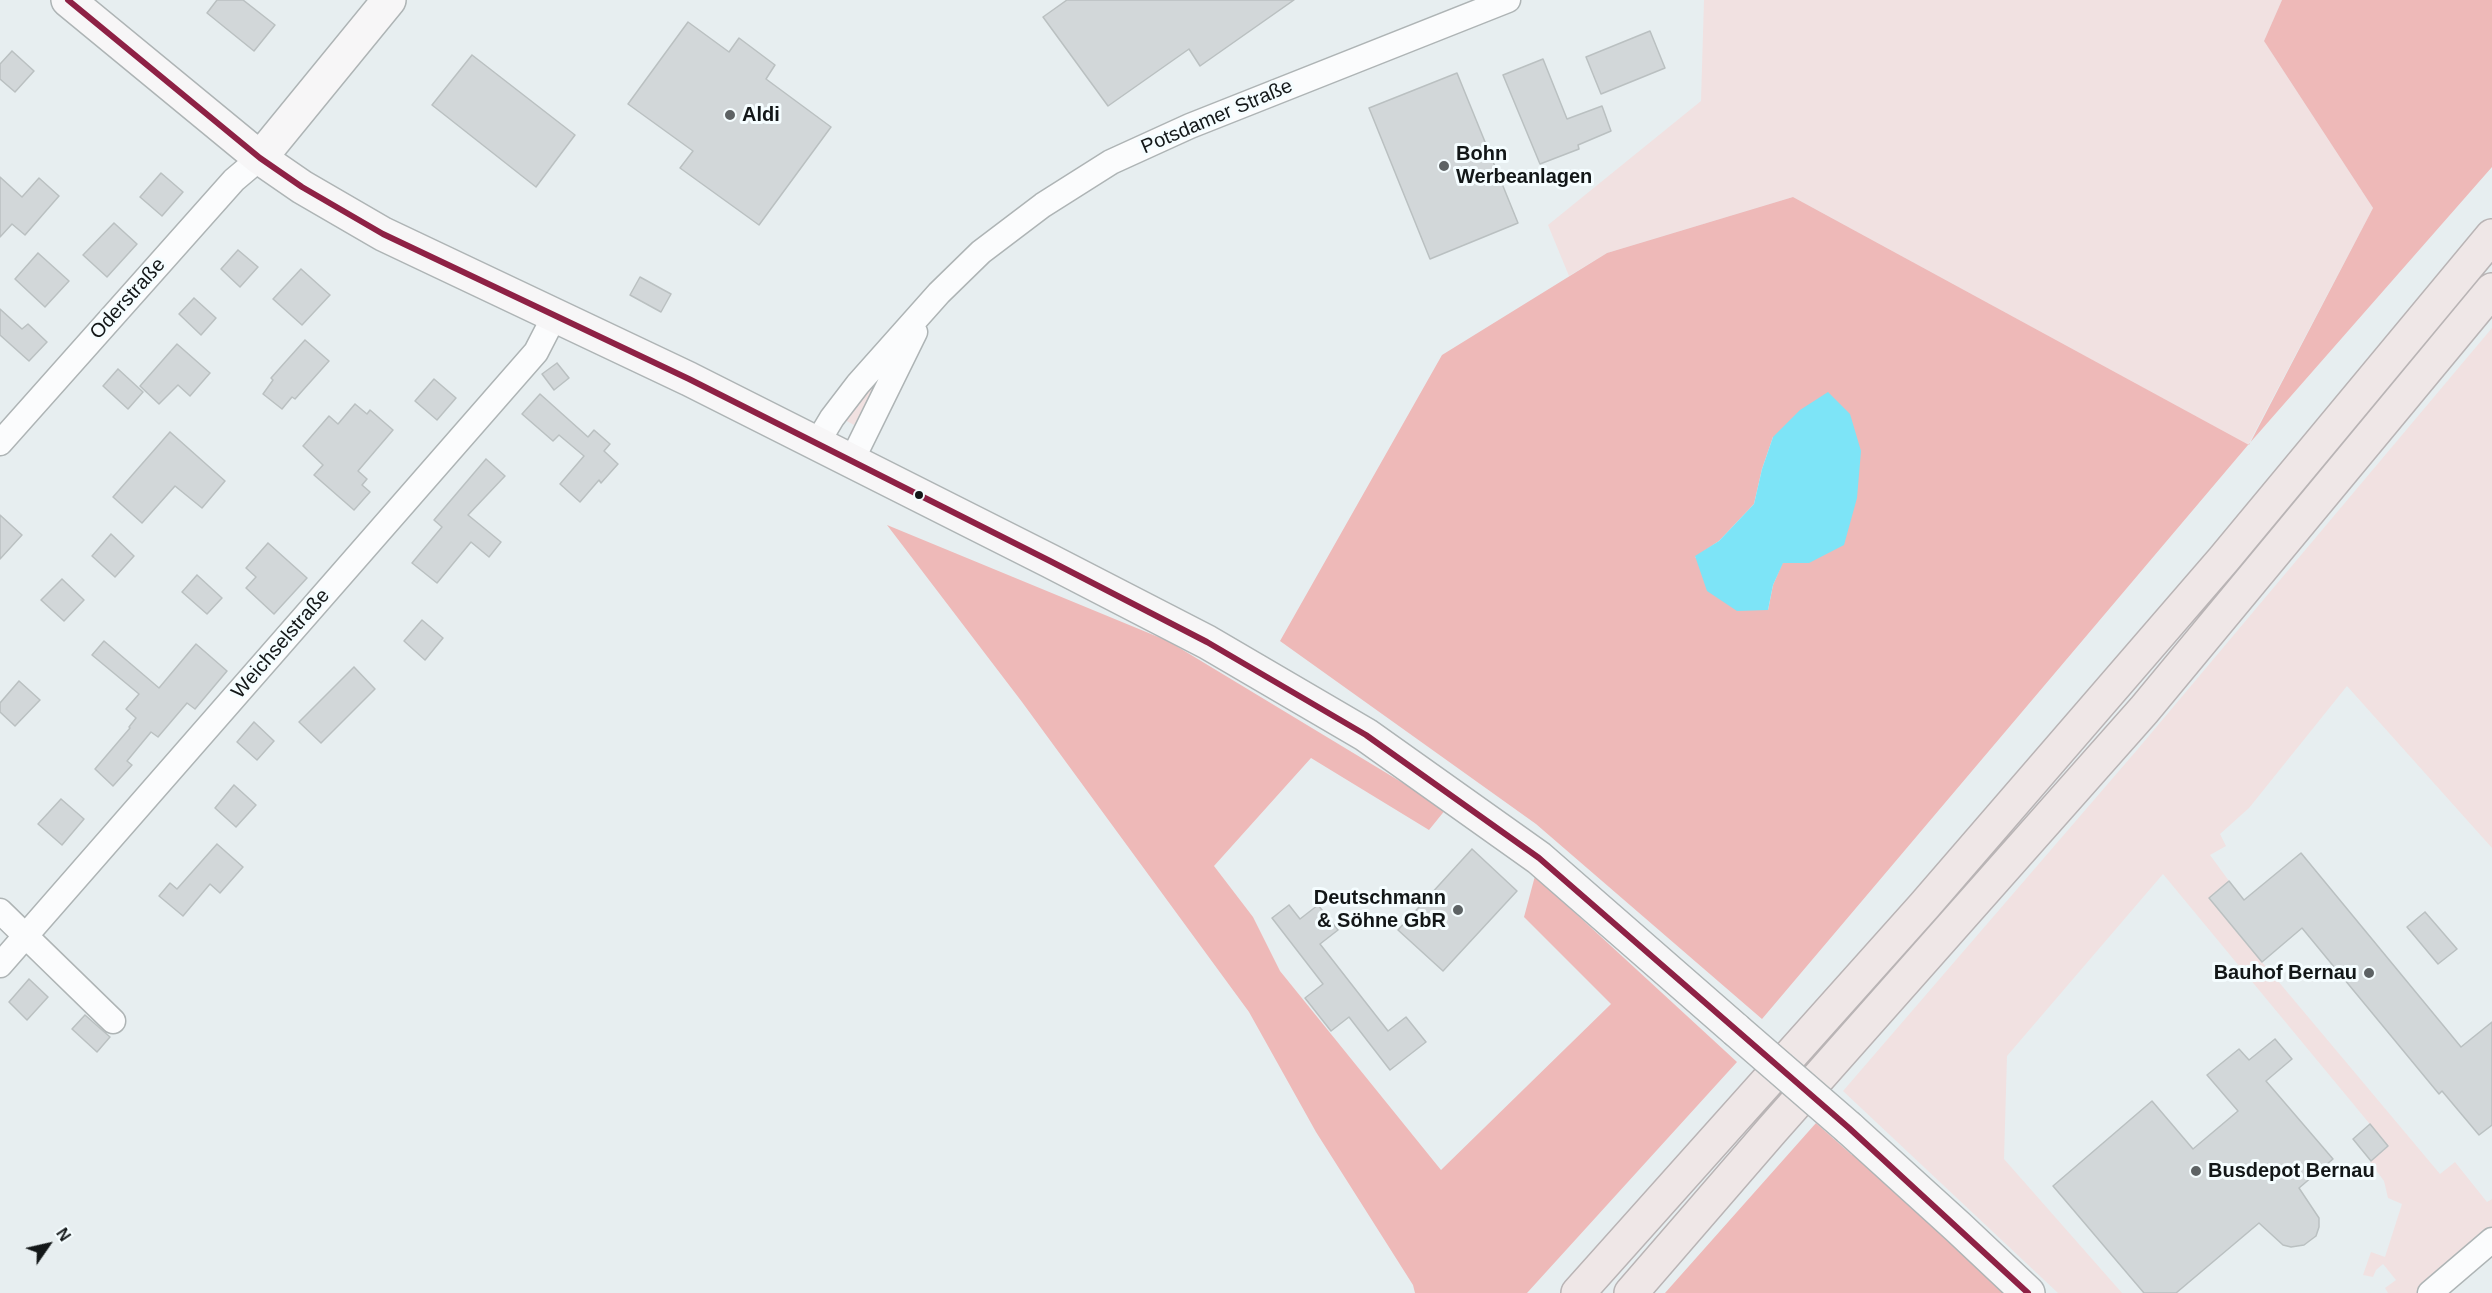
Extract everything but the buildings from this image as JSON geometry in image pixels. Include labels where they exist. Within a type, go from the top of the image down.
[{"type":"highway","points":[[1578,1293],[1947,880],[2223,560],[2492,236]]},
{"type":"highway","points":[[1631,1293],[1772,1130],[2144,710],[2492,290]]},
{"type":"main road","points":[[68,0],[260,158],[303,187],[383,234],[689,379],[852,460],[1207,642],[1366,735],[1539,858],[1849,1128],[2028,1293]]},
{"type":"main road","points":[[260,158],[389,0]]},
{"type":"street","name":"Potsdamer Straße","points":[[818,443],[832,418],[858,384],[928,306],[981,252],[1043,205],[1111,162],[1190,126],[1508,0]]},
{"type":"street","name":"Oderstraße","points":[[0,443],[234,180],[260,158]]},
{"type":"street","name":"Potsdamer Straße","points":[[852,460],[928,306]]},
{"type":"street","name":"Weichselstraße","points":[[0,965],[536,352],[554,317]]},
{"type":"street","points":[[0,911],[112,1021]]},
{"type":"street","points":[[2430,1293],[2492,1240]]},
{"type":"shaded area","points":[[1704,0],[2282,0],[2264,41],[2373,208],[2248,445],[1793,197],[1607,253],[1569,276],[1548,225],[1701,101]]},
{"type":"shaded area","points":[[2282,0],[2492,0],[2492,167],[2250,442],[2373,208],[2264,41]]},
{"type":"shaded area","points":[[1793,197],[2248,445],[1762,1019],[1536,824],[1280,641],[1442,355],[1607,253]],"holes":[[[1773,437],[1809,563],[1783,562],[1773,585],[1768,610],[1695,557],[1719,541],[1754,504],[1762,469]]]},
{"type":"shaded area","points":[[2492,328],[2492,848],[2347,686],[2249,808],[2220,834],[2226,846],[2210,855],[2229,881],[2262,962],[2440,1174],[2455,1162],[2487,1202],[2492,1199],[2492,1230],[2416,1293],[2388,1293],[2385,1288],[2396,1280],[2383,1264],[2376,1270],[2373,1277],[2363,1275],[2371,1252],[2385,1257],[2402,1204],[2388,1198],[2384,1181],[2370,1162],[2388,1146],[2163,874],[2007,1056],[2004,1159],[2122,1293],[2058,1293],[1843,1091],[2137,750]]},
{"type":"shaded area","points":[[877,380],[880,380],[854,425],[843,419]]},
{"type":"shaded area","points":[[887,525],[1168,641],[1446,809],[1429,830],[1311,758],[1214,866],[1253,917],[1280,971],[1441,1170],[1611,1004],[1524,917],[1535,876],[1737,1062],[1527,1293],[1415,1293],[1413,1285],[1316,1132],[1249,1012],[1022,702]]},
{"type":"shaded area","points":[[1816,1123],[1852,1155],[1856,1149],[2012,1293],[1665,1293]]},
{"type":"water","points":[[1828,392],[1850,414],[1861,451],[1857,498],[1844,545],[1809,563],[1783,563],[1773,585],[1768,610],[1737,611],[1707,591],[1695,556],[1719,541],[1754,504],[1762,469],[1773,437],[1800,410]]},
{"type":"transit line","points":[[68,0],[260,158],[302,187],[383,234],[689,379],[1050,561],[1207,642],[1366,735],[1539,858],[1849,1128],[2028,1293]]},
{"type":"place","name":"Aldi","points":[[730,115]]},
{"type":"place","name":"Bohn Werbeanlagen","points":[[1444,166]]},
{"type":"place","name":"Deutschmann & Söhne GbR","points":[[1458,910]]},
{"type":"place","name":"Bauhof Bernau","points":[[2369,973]]},
{"type":"place","name":"Busdepot Bernau","points":[[2196,1171]]}]
